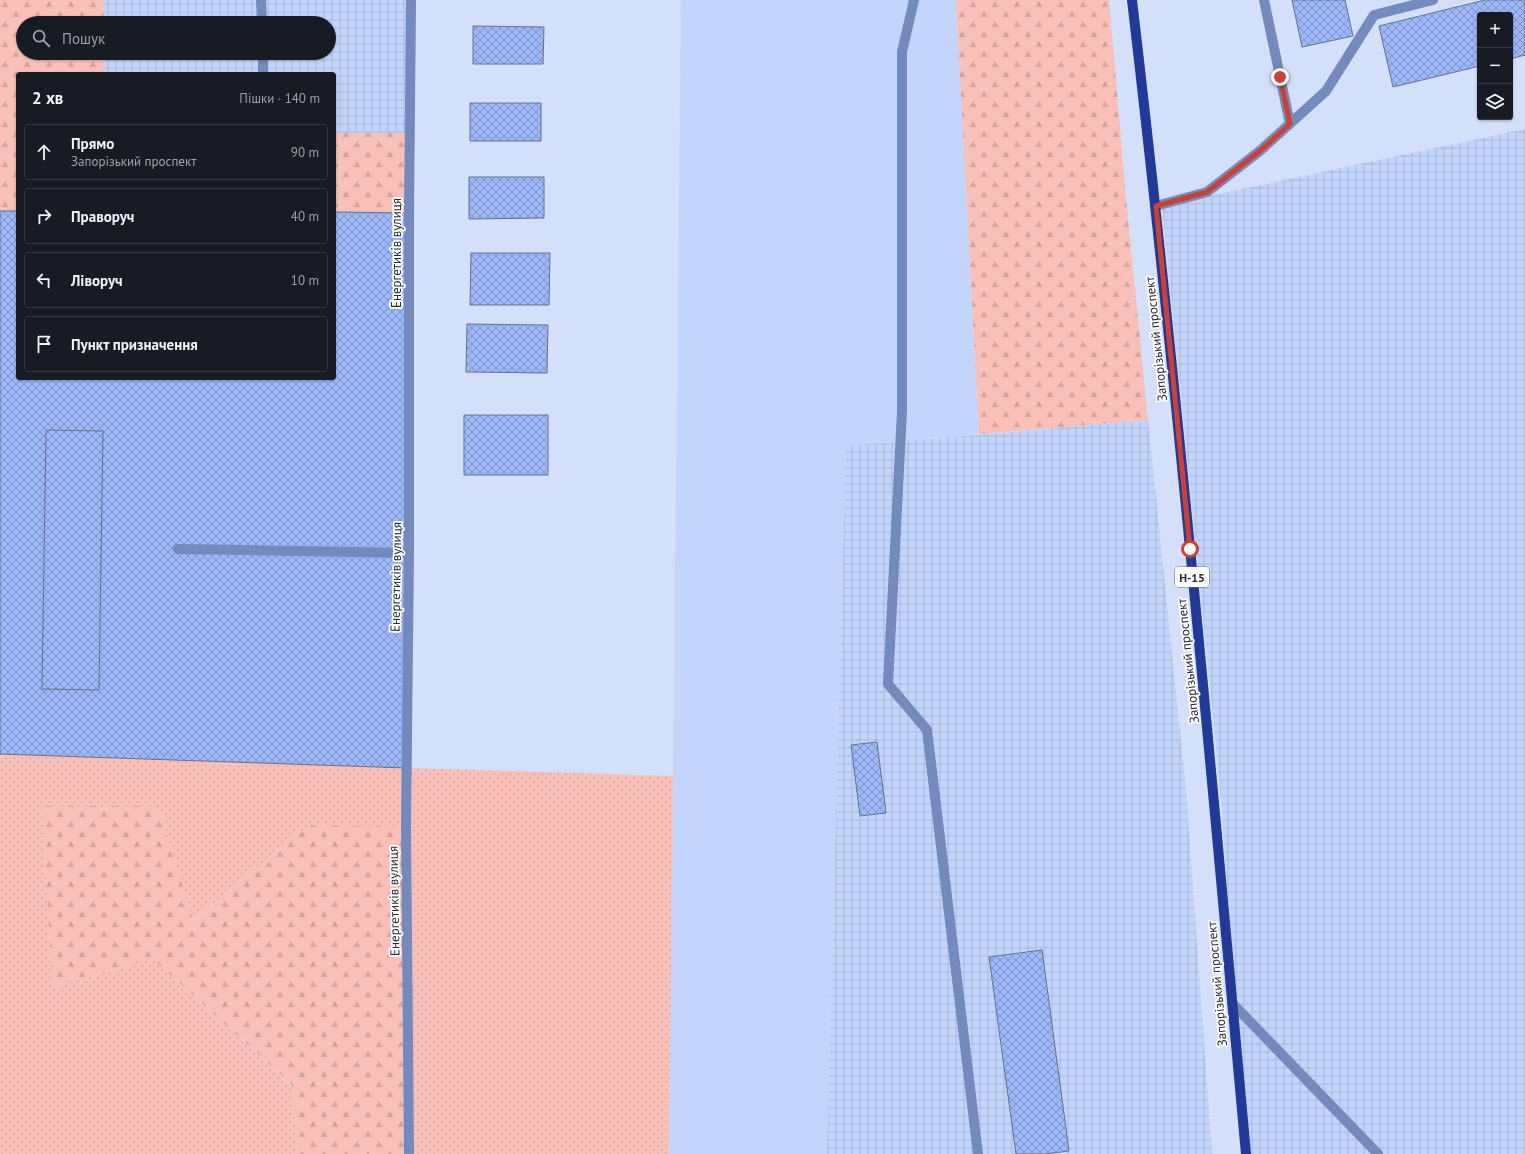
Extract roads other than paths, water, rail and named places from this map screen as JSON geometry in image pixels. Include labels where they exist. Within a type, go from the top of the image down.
[{"type":"main road","name":"Запорізький проспект","points":[[1132,0],[1156,206],[1212,782],[1246,1154]]},
{"type":"street","points":[[261,0],[262,16]]},
{"type":"street","name":"Енергетиків вулиця","points":[[409,1154],[406,826],[409,553],[409,212],[411,0]]},
{"type":"street","points":[[914,0],[902,52],[902,411],[888,684],[927,730],[978,1154]]},
{"type":"street","points":[[1264,0],[1290,124]]},
{"type":"street","points":[[1156,206],[1207,192],[1261,150],[1326,91],[1374,15],[1433,0]]},
{"type":"street","points":[[263,60],[263,72]]},
{"type":"street","points":[[178,549],[409,553]]},
{"type":"street","points":[[1232,1003],[1378,1154]]}]
